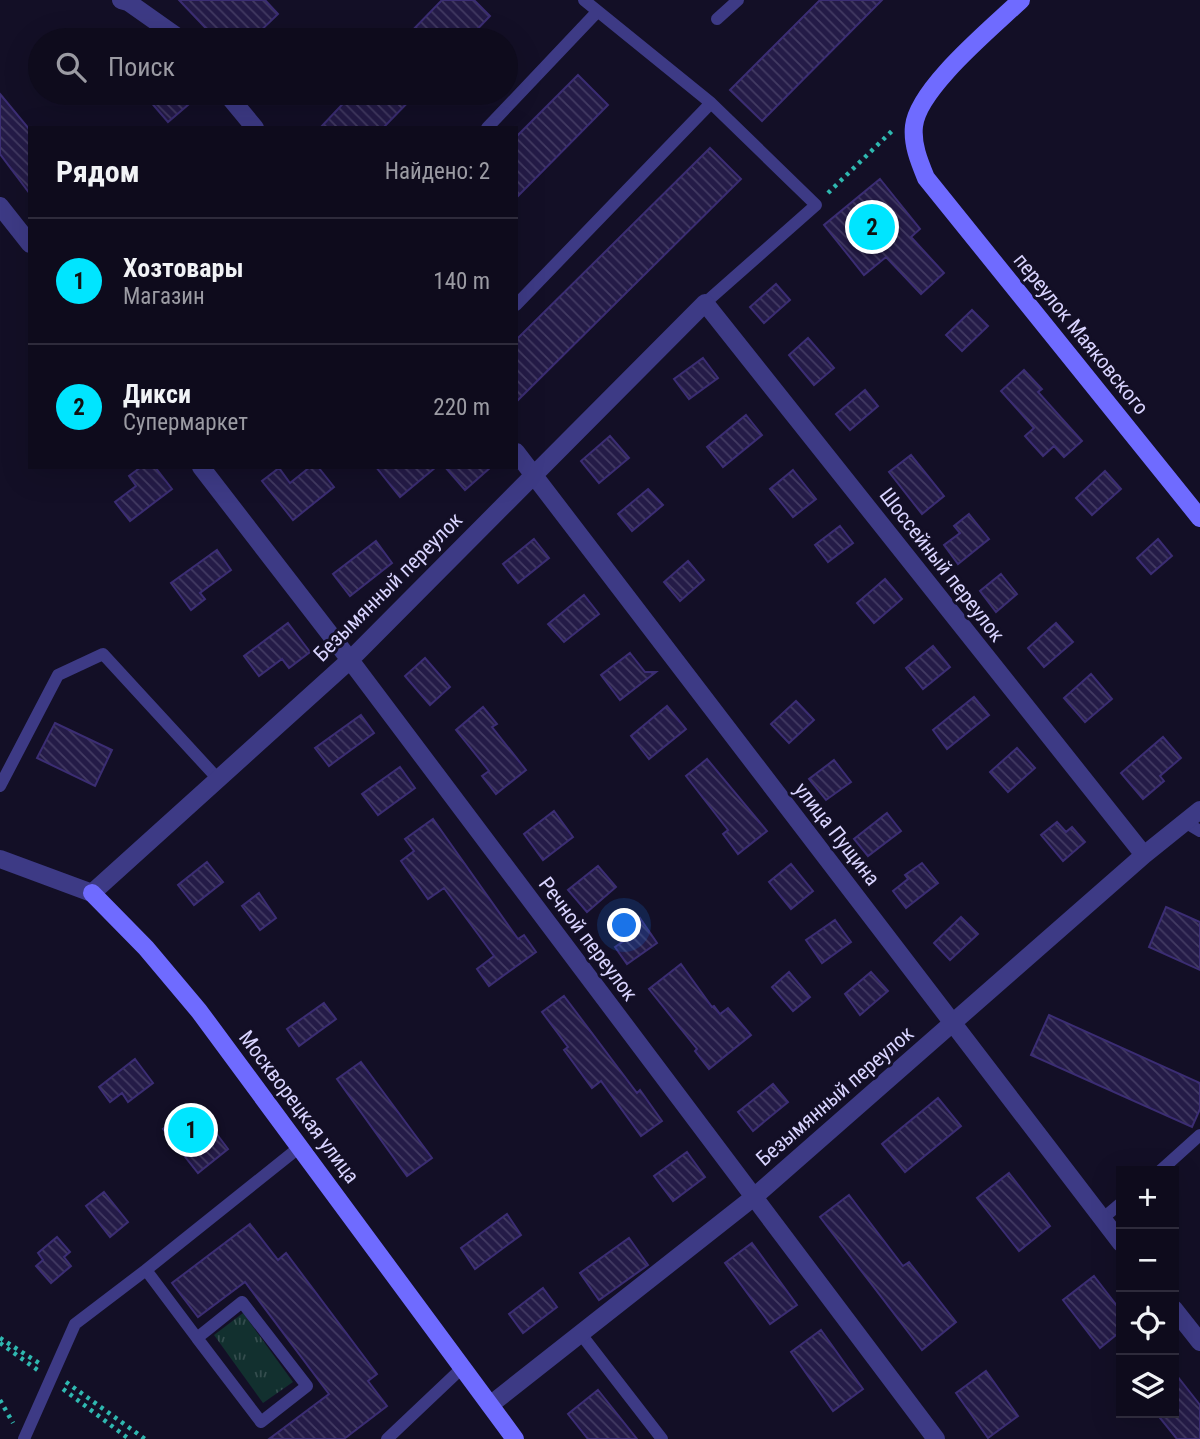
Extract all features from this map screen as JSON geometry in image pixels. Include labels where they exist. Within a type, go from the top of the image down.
[{"type":"street","points":[[121,0],[165,28]]},
{"type":"street","points":[[923,101],[950,69],[1021,0]]},
{"type":"street","name":"переулок Маяковского","points":[[923,101],[914,125],[915,152],[926,178],[1200,518]]},
{"type":"street","points":[[236,105],[253,126]]},
{"type":"street","points":[[0,206],[28,241]]},
{"type":"street","name":"Безымянный переулок","points":[[92,892],[350,660],[705,303]]},
{"type":"street","name":"Шоссейный переулок","points":[[705,303],[1144,855]]},
{"type":"street","name":"улица Пущина","points":[[518,455],[1116,1237]]},
{"type":"street","name":"Речной переулок","points":[[203,469],[350,660],[936,1439]]},
{"type":"street","name":"Безымянный переулок","points":[[491,1405],[754,1197],[1144,855],[1193,826],[1200,810]]},
{"type":"street","name":"Москворецкая улица","points":[[0,859],[92,892],[146,948],[199,1011],[301,1146],[515,1439]]},
{"type":"street","points":[[1179,1315],[1200,1342]]},
{"type":"lane","points":[[584,0],[711,103],[816,205],[705,303]]},
{"type":"lane","points":[[718,19],[737,0]]},
{"type":"lane","points":[[518,95],[597,12]]},
{"type":"lane","points":[[518,303],[711,103]]},
{"type":"lane","points":[[489,126],[509,105]]},
{"type":"lane","points":[[0,786],[58,675],[103,654],[218,779]]},
{"type":"lane","points":[[1166,1166],[1200,1135]]},
{"type":"lane","points":[[20,1434],[75,1324],[301,1146]]},
{"type":"lane","points":[[1102,1219],[1116,1207]]},
{"type":"lane","points":[[146,1270],[197,1338],[261,1422],[307,1386],[242,1302],[197,1338]]},
{"type":"lane","points":[[580,1333],[662,1439]]},
{"type":"lane","points":[[387,1439],[462,1368]]},
{"type":"path","points":[[816,205],[923,101]]},
{"type":"path","points":[[0,1338],[52,1371],[145,1439]]},
{"type":"path","points":[[0,1400],[20,1434]]},
{"type":"green space","points":[[243,1313],[293,1382],[263,1403],[214,1335]]},
{"type":"building","points":[[179,0],[265,0],[278,14],[263,28],[206,28]]},
{"type":"building","points":[[442,0],[474,0],[490,16],[478,28],[415,28]]},
{"type":"building","points":[[820,0],[882,0],[762,121],[730,90]]},
{"type":"building","points":[[578,75],[608,105],[518,196],[518,135]]},
{"type":"building","points":[[0,94],[28,128],[28,191],[0,154]]},
{"type":"building","points":[[153,105],[188,105],[168,122]]},
{"type":"building","points":[[342,105],[405,105],[385,126],[322,126]]},
{"type":"building","points":[[710,148],[741,179],[518,400],[518,338]]},
{"type":"building","points":[[880,179],[920,229],[911,237],[944,273],[921,294],[886,257],[864,275],[824,225]]},
{"type":"building","points":[[776,284],[790,300],[764,323],[750,307]]},
{"type":"building","points":[[972,310],[988,326],[962,351],[946,335]]},
{"type":"building","points":[[808,338],[834,368],[814,385],[789,355]]},
{"type":"building","points":[[703,358],[718,378],[689,399],[674,379]]},
{"type":"building","points":[[1024,370],[1042,389],[1038,392],[1082,441],[1064,457],[1054,446],[1043,456],[1025,436],[1034,428],[1001,391]]},
{"type":"building","points":[[865,390],[878,406],[850,430],[836,414]]},
{"type":"building","points":[[746,415],[762,435],[723,467],[707,447]]},
{"type":"building","points":[[610,436],[629,458],[599,483],[581,461]]},
{"type":"building","points":[[911,455],[944,496],[922,514],[889,472]]},
{"type":"building","points":[[138,469],[157,469],[172,489],[130,521],[115,502],[136,486],[129,476]]},
{"type":"building","points":[[280,469],[290,483],[308,469],[320,469],[334,487],[293,520],[262,481]]},
{"type":"building","points":[[378,469],[434,469],[400,497]]},
{"type":"building","points":[[447,469],[489,469],[465,490]]},
{"type":"building","points":[[793,470],[816,499],[793,517],[770,489]]},
{"type":"building","points":[[1105,471],[1121,489],[1092,515],[1076,498]]},
{"type":"building","points":[[648,489],[663,505],[632,531],[618,514]]},
{"type":"building","points":[[969,514],[989,539],[958,564],[944,545],[960,533],[954,526]]},
{"type":"building","points":[[840,526],[853,543],[828,562],[815,545]]},
{"type":"building","points":[[534,539],[549,558],[518,583],[503,564]]},
{"type":"building","points":[[1158,539],[1172,556],[1151,574],[1137,558]]},
{"type":"building","points":[[376,541],[392,563],[350,596],[333,574]]},
{"type":"building","points":[[217,550],[231,570],[200,593],[205,599],[191,610],[171,583]]},
{"type":"building","points":[[688,561],[704,580],[680,601],[664,582]]},
{"type":"building","points":[[1001,574],[1017,594],[996,612],[980,591]]},
{"type":"building","points":[[885,579],[902,599],[874,623],[857,603]]},
{"type":"building","points":[[584,595],[599,614],[564,642],[548,624]]},
{"type":"building","points":[[288,623],[310,652],[289,668],[282,659],[259,676],[244,656]]},
{"type":"building","points":[[1056,623],[1073,642],[1044,667],[1028,648]]},
{"type":"building","points":[[933,646],[950,667],[923,689],[906,668]]},
{"type":"building","points":[[630,653],[645,672],[656,672],[620,700],[601,675]]},
{"type":"building","points":[[425,658],[450,687],[430,705],[405,676]]},
{"type":"building","points":[[1091,674],[1112,699],[1085,722],[1064,698]]},
{"type":"building","points":[[974,697],[989,715],[947,749],[933,730]]},
{"type":"building","points":[[796,701],[814,720],[789,743],[771,724]]},
{"type":"building","points":[[667,706],[686,729],[649,759],[631,736]]},
{"type":"building","points":[[483,707],[497,724],[492,727],[526,770],[496,794],[482,776],[489,771],[456,730]]},
{"type":"building","points":[[361,715],[374,733],[329,766],[315,748]]},
{"type":"building","points":[[55,723],[112,750],[95,786],[37,758]]},
{"type":"building","points":[[1163,737],[1181,758],[1160,776],[1164,781],[1143,799],[1121,773]]},
{"type":"building","points":[[1017,748],[1035,768],[1008,792],[990,772]]},
{"type":"building","points":[[707,759],[767,831],[738,854],[723,834],[728,830],[686,776]]},
{"type":"building","points":[[834,760],[851,782],[826,800],[809,779]]},
{"type":"building","points":[[400,767],[415,788],[378,815],[362,794]]},
{"type":"building","points":[[554,811],[573,837],[543,860],[524,834]]},
{"type":"building","points":[[887,813],[901,831],[868,856],[854,839]]},
{"type":"building","points":[[433,819],[518,939],[524,935],[536,952],[489,986],[477,969],[494,956],[444,888],[428,899],[401,861],[414,851],[405,839]]},
{"type":"building","points":[[1057,822],[1066,832],[1072,827],[1085,842],[1063,861],[1041,835]]},
{"type":"building","points":[[207,862],[223,882],[194,905],[178,885]]},
{"type":"building","points":[[922,863],[938,883],[906,908],[893,891],[908,879],[905,875]]},
{"type":"building","points":[[791,864],[813,891],[791,909],[769,882]]},
{"type":"building","points":[[598,866],[616,887],[587,912],[568,890]]},
{"type":"building","points":[[259,893],[276,918],[260,930],[242,906]]},
{"type":"building","points":[[1166,907],[1200,922],[1200,970],[1149,947]]},
{"type":"building","points":[[961,917],[978,934],[950,960],[934,943]]},
{"type":"building","points":[[640,918],[657,943],[627,964],[615,947],[631,936],[625,928]]},
{"type":"building","points":[[835,920],[851,942],[822,963],[806,940]]},
{"type":"building","points":[[681,964],[712,1007],[720,1014],[728,1008],[751,1035],[709,1069],[695,1051],[697,1049],[649,989]]},
{"type":"building","points":[[789,972],[810,997],[793,1011],[772,987]]},
{"type":"building","points":[[871,972],[888,991],[860,1015],[845,994]]},
{"type":"building","points":[[564,996],[637,1093],[640,1090],[662,1121],[641,1136],[601,1081],[592,1088],[564,1050],[568,1047],[542,1012]]},
{"type":"building","points":[[324,1003],[336,1019],[299,1046],[287,1029]]},
{"type":"building","points":[[1049,1015],[1200,1083],[1200,1109],[1192,1127],[1031,1055]]},
{"type":"building","points":[[135,1059],[153,1083],[128,1102],[122,1093],[110,1102],[99,1087]]},
{"type":"building","points":[[361,1062],[432,1158],[407,1176],[337,1079]]},
{"type":"building","points":[[773,1084],[788,1102],[753,1131],[738,1112]]},
{"type":"building","points":[[938,1098],[961,1126],[905,1172],[882,1144]]},
{"type":"building","points":[[194,1104],[228,1149],[198,1173],[163,1129]]},
{"type":"building","points":[[687,1152],[705,1177],[673,1201],[654,1176]]},
{"type":"building","points":[[1009,1173],[1050,1226],[1019,1251],[977,1198]]},
{"type":"building","points":[[104,1192],[128,1222],[110,1237],[86,1206]]},
{"type":"building","points":[[849,1195],[903,1266],[909,1262],[956,1322],[922,1350],[820,1217]]},
{"type":"building","points":[[507,1214],[521,1235],[475,1269],[461,1248]]},
{"type":"building","points":[[250,1224],[278,1260],[286,1253],[377,1374],[368,1381],[387,1406],[344,1439],[269,1439],[329,1394],[245,1282],[198,1317],[172,1283]]},
{"type":"building","points":[[57,1237],[70,1252],[64,1257],[71,1266],[51,1283],[36,1266],[43,1260],[38,1253]]},
{"type":"building","points":[[629,1238],[648,1265],[599,1300],[580,1273]]},
{"type":"building","points":[[752,1243],[797,1305],[770,1324],[725,1263]]},
{"type":"building","points":[[1094,1276],[1116,1305],[1116,1335],[1100,1348],[1063,1300]]},
{"type":"building","points":[[543,1288],[557,1307],[523,1333],[509,1314]]},
{"type":"building","points":[[821,1330],[863,1389],[833,1411],[791,1352]]},
{"type":"building","points":[[986,1371],[1018,1416],[988,1438],[956,1393]]},
{"type":"building","points":[[1179,1378],[1200,1405],[1200,1439],[1177,1439],[1160,1418],[1179,1418]]},
{"type":"building","points":[[598,1390],[637,1439],[588,1439],[568,1414]]},
{"type":"place","name":"Дикси","points":[[872,227]]},
{"type":"place","name":"Хозтовары","points":[[191,1130]]}]
